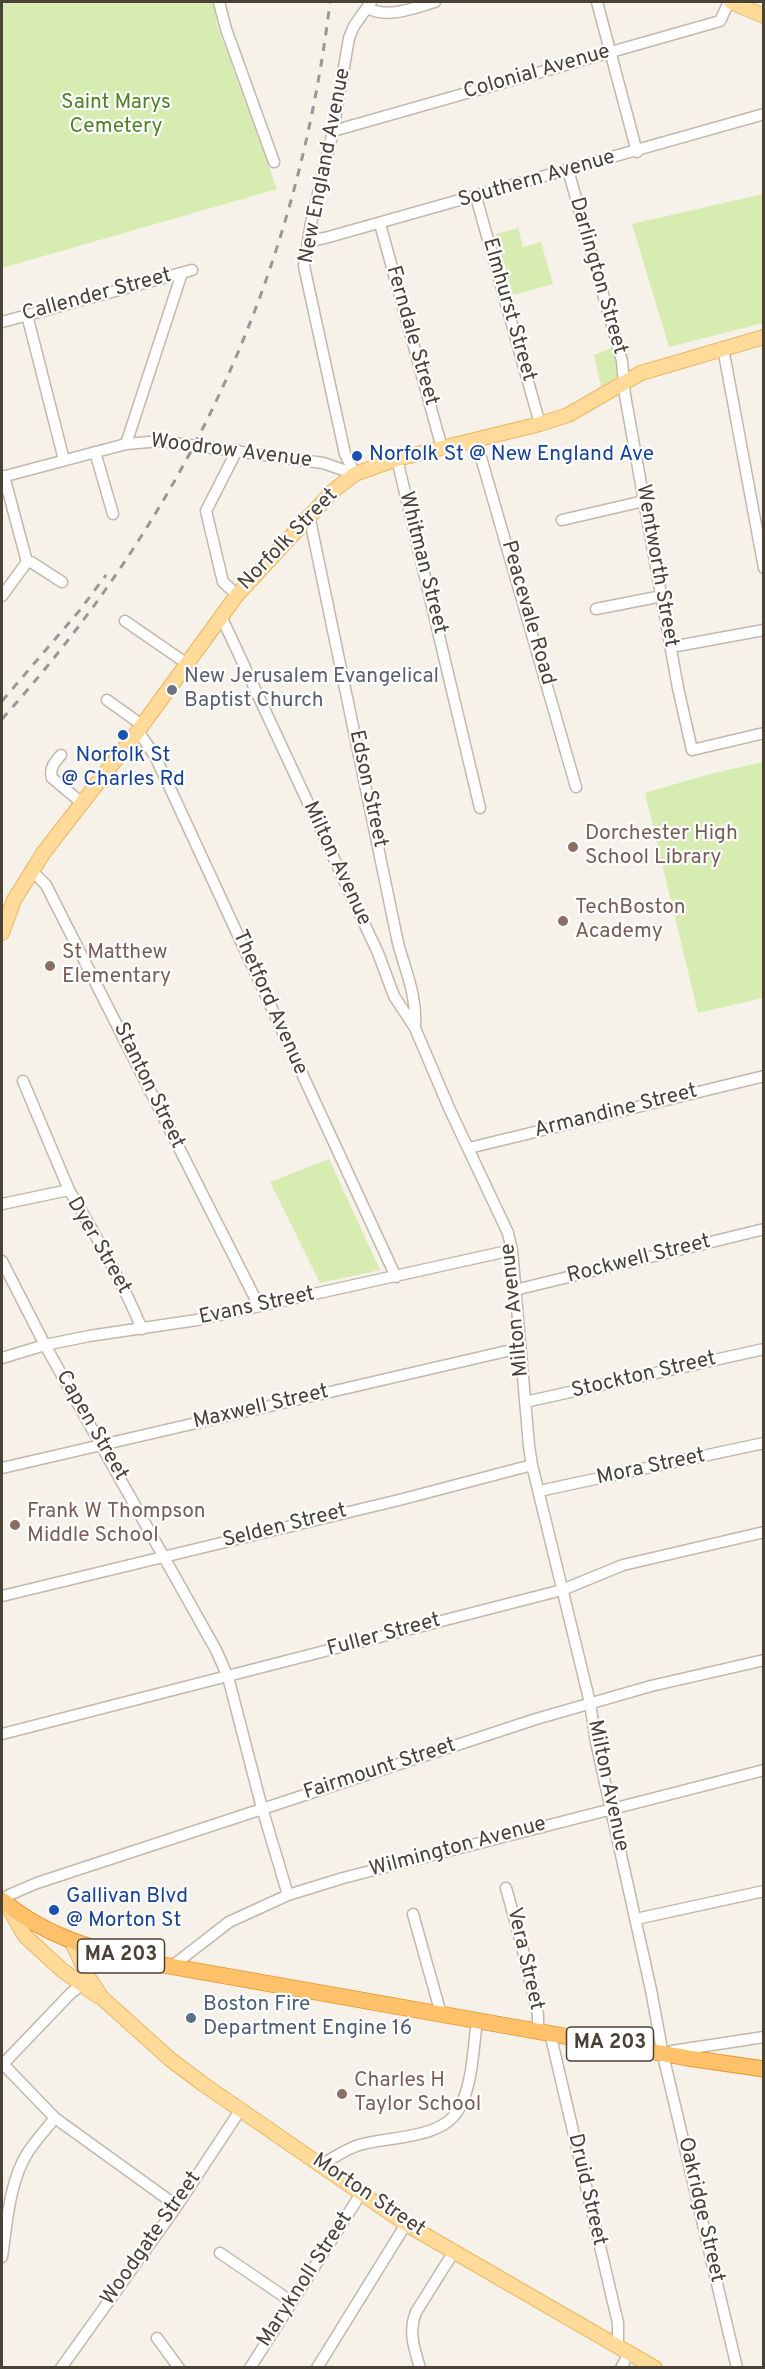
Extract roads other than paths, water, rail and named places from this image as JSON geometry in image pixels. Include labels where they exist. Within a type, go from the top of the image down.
[{"type":"highway","name":"MA 203","points":[[5,1899],[37,1925],[72,1942],[171,1967],[764,2069]]},
{"type":"main road","points":[[730,2],[764,15]]},
{"type":"main road","name":"Norfolk Street","points":[[2,933],[14,900],[31,870],[140,728],[237,595],[309,515],[355,474],[397,459],[568,415],[624,382],[657,367],[764,337]]},
{"type":"main road","name":"Morton Street","points":[[5,1899],[24,1936],[85,1982],[171,2060],[405,2224],[655,2367]]},
{"type":"main road","points":[[72,1942],[85,1982]]},
{"type":"street","points":[[219,2],[274,162]]},
{"type":"street","points":[[369,5],[381,14],[390,14],[435,2]]},
{"type":"street","points":[[597,2],[637,152]]},
{"type":"street","name":"Colonial Avenue","points":[[333,131],[720,21],[730,2]]},
{"type":"street","name":"New England Avenue","points":[[355,474],[345,454],[304,266],[311,223],[333,131],[349,38],[369,5]]},
{"type":"street","name":"Southern Avenue","points":[[309,241],[380,224],[764,114]]},
{"type":"street","name":"Darlington Street","points":[[568,170],[622,361],[624,382]]},
{"type":"street","name":"Elmhurst Street","points":[[476,196],[540,424]]},
{"type":"street","name":"Ferndale Street","points":[[380,224],[442,448]]},
{"type":"street","name":"Callender Street","points":[[2,322],[187,271],[126,444]]},
{"type":"street","points":[[27,315],[64,460]]},
{"type":"street","points":[[723,348],[764,568]]},
{"type":"street","name":"Wentworth Street","points":[[624,382],[671,647],[693,750],[764,733]]},
{"type":"street","name":"Peacevale Road","points":[[476,440],[576,787]]},
{"type":"street","name":"Woodrow Avenue","points":[[3,476],[126,444],[160,441],[323,463],[355,474]]},
{"type":"street","points":[[237,450],[206,511],[223,582],[237,595]]},
{"type":"street","points":[[95,452],[113,514]]},
{"type":"street","name":"Whitman Street","points":[[397,459],[480,808]]},
{"type":"street","points":[[3,476],[27,562]]},
{"type":"street","points":[[562,520],[644,501]]},
{"type":"street","name":"Edson Street","points":[[309,515],[398,943],[412,987],[416,1010],[415,1028]]},
{"type":"street","points":[[27,562],[31,562],[62,582]]},
{"type":"street","points":[[2,596],[27,562]]},
{"type":"street","points":[[596,609],[662,596]]},
{"type":"street","name":"Milton Avenue","points":[[221,616],[378,953],[394,996],[415,1028],[508,1233],[512,1250],[532,1465],[590,1703],[596,1742],[636,1919],[663,2053]]},
{"type":"street","points":[[125,621],[186,663]]},
{"type":"street","points":[[671,647],[764,630]]},
{"type":"street","points":[[107,700],[140,728]]},
{"type":"street","name":"Thetford Avenue","points":[[140,728],[172,792],[396,1277]]},
{"type":"street","points":[[61,755],[50,772],[52,778],[82,802]]},
{"type":"street","name":"Stanton Street","points":[[31,870],[46,885],[259,1306]]},
{"type":"street","points":[[384,972],[389,963],[394,961],[406,964]]},
{"type":"street","points":[[394,996],[406,998],[412,987]]},
{"type":"street","name":"Armandine Street","points":[[469,1148],[764,1076]]},
{"type":"street","points":[[22,1081],[69,1190]]},
{"type":"street","name":"Dyer Street","points":[[2,1204],[69,1190],[132,1305],[142,1329]]},
{"type":"street","name":"Rockwell Street","points":[[515,1290],[764,1229]]},
{"type":"street","name":"Evans Street","points":[[2,1358],[45,1345],[197,1320],[512,1250]]},
{"type":"street","name":"Capen Street","points":[[2,1261],[45,1345],[216,1650],[228,1677],[262,1808],[288,1895]]},
{"type":"street","name":"Maxwell Street","points":[[2,1468],[520,1348]]},
{"type":"street","name":"Stockton Street","points":[[525,1401],[764,1349]]},
{"type":"street","name":"Mora Street","points":[[539,1491],[764,1443]]},
{"type":"street","name":"Selden Street","points":[[2,1596],[532,1465]]},
{"type":"street","name":"Fuller Street","points":[[2,1734],[562,1590],[623,1565],[764,1532]]},
{"type":"street","name":"Fairmount Street","points":[[5,1899],[47,1879],[590,1703],[651,1686],[764,1660]]},
{"type":"street","name":"Wilmington Avenue","points":[[171,1967],[229,1922],[288,1895],[343,1878],[764,1770]]},
{"type":"street","name":"Vera Street","points":[[506,1888],[544,2032]]},
{"type":"street","points":[[636,1919],[764,1891]]},
{"type":"street","points":[[413,1914],[441,2014]]},
{"type":"street","points":[[85,1982],[71,1993],[2,2063],[55,2118],[177,2206]]},
{"type":"street","points":[[322,2164],[359,2145],[437,2128],[451,2120],[460,2108],[466,2090],[477,2021]]},
{"type":"street","name":"Druid Street","points":[[544,2032],[623,2350]]},
{"type":"street","points":[[663,2053],[764,2037]]},
{"type":"street","name":"Oakridge Street","points":[[663,2053],[737,2367]]},
{"type":"street","name":"Woodgate Street","points":[[61,2367],[177,2206],[241,2109]]},
{"type":"street","points":[[2,2257],[14,2185],[20,2166],[28,2151],[55,2118]]},
{"type":"street","name":"Maryknoll Street","points":[[250,2367],[362,2192]]},
{"type":"street","points":[[316,2367],[405,2224]]},
{"type":"street","points":[[220,2253],[292,2302]]},
{"type":"street","points":[[420,2367],[413,2346],[412,2322],[453,2253]]},
{"type":"street","points":[[157,2337],[179,2367]]},
{"type":"street","points":[[621,2367],[623,2350]]},
{"type":"railway","points":[[2,719],[68,640],[127,559],[178,474],[223,386],[260,295],[291,201],[314,103],[330,2]]},
{"type":"railway","points":[[2,701],[80,610],[106,575]]},
{"type":"place","name":"Norfolk St @ New England Ave","points":[[357,456]]},
{"type":"place","name":"New Jerusalem Evangelical Baptist Church","points":[[172,690]]},
{"type":"place","name":"Norfolk St @ Charles Rd","points":[[123,735]]},
{"type":"place","name":"Dorchester High School Library","points":[[573,847]]},
{"type":"place","name":"TechBoston Academy","points":[[563,921]]},
{"type":"place","name":"St Matthew Elementary","points":[[50,966]]},
{"type":"place","name":"Frank W Thompson Middle School","points":[[15,1525]]},
{"type":"place","name":"Gallivan Blvd @ Morton St","points":[[54,1910]]},
{"type":"place","name":"Boston Fire Department Engine 16","points":[[191,2018]]},
{"type":"place","name":"Charles H Taylor School","points":[[342,2094]]},
{"type":"park label","name":"Saint Marys Cemetery","points":[[116,116]]}]
